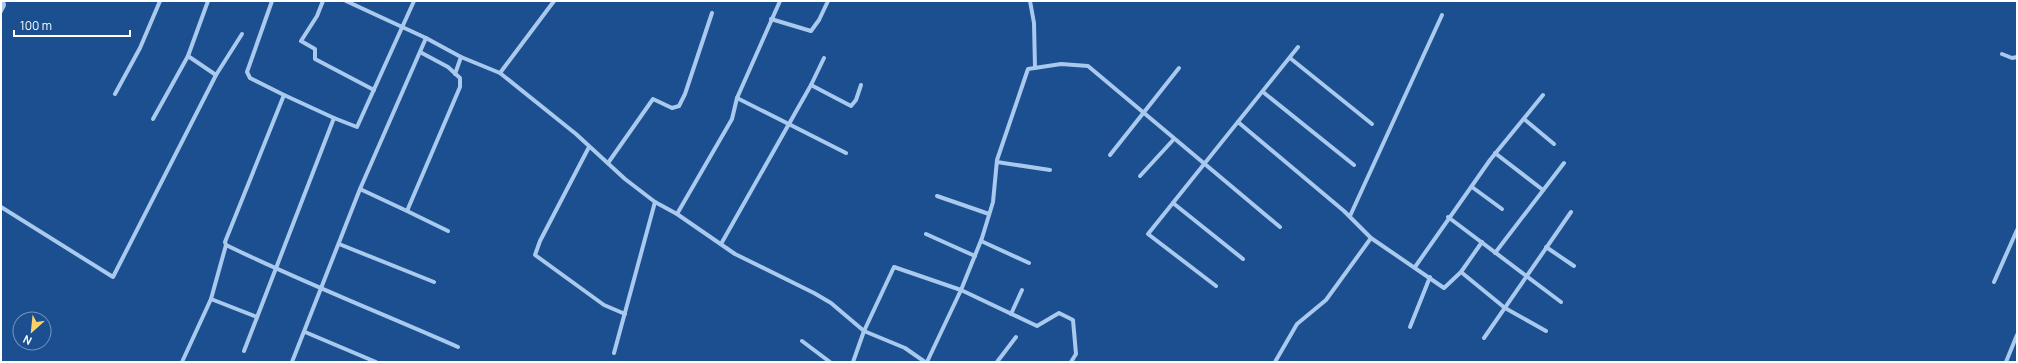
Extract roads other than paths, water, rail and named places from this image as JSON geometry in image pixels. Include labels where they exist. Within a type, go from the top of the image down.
[{"type":"street","points":[[1,11],[4,5],[3,1]]},
{"type":"street","points":[[115,94],[140,48],[160,1]]},
{"type":"street","points":[[153,119],[188,56],[208,1]]},
{"type":"street","points":[[272,1],[247,72],[250,78],[334,118],[357,127],[414,1]]},
{"type":"street","points":[[323,1],[317,16],[301,41],[315,49],[315,59],[374,90]]},
{"type":"street","points":[[346,1],[426,38],[461,57],[500,73],[608,163],[624,179],[655,202],[677,214],[735,254],[820,296],[831,303],[864,331],[905,348],[926,362],[961,290],[981,241],[993,202],[997,162],[1028,69],[1061,64],[1088,66],[1280,227]]},
{"type":"street","points":[[500,73],[554,1]]},
{"type":"street","points":[[677,214],[732,119],[737,98],[780,1]]},
{"type":"street","points":[[771,19],[811,31],[819,20],[828,1]]},
{"type":"street","points":[[1030,1],[1034,23],[1035,68]]},
{"type":"street","points":[[608,163],[654,99],[672,108],[679,106],[685,94],[712,13]]},
{"type":"street","points":[[1350,216],[1442,15]]},
{"type":"street","points":[[1,207],[113,277],[216,75],[242,34]]},
{"type":"street","points":[[292,362],[360,189],[426,38]]},
{"type":"street","points":[[1216,286],[1148,234],[1298,47]]},
{"type":"street","points":[[407,211],[460,87],[460,78],[448,67],[420,52]]},
{"type":"street","points":[[2002,54],[2012,58],[2017,57]]},
{"type":"street","points":[[188,56],[216,75]]},
{"type":"street","points":[[455,74],[461,57]]},
{"type":"street","points":[[720,244],[811,85],[824,58]]},
{"type":"street","points":[[1290,58],[1372,124]]},
{"type":"street","points":[[1110,155],[1179,68]]},
{"type":"street","points":[[811,85],[851,106],[856,100],[861,85]]},
{"type":"street","points":[[1263,92],[1354,165]]},
{"type":"street","points":[[182,362],[211,299],[226,245],[225,242],[284,95]]},
{"type":"street","points":[[1415,267],[1448,217],[1472,187],[1495,154],[1543,95]]},
{"type":"street","points":[[737,98],[846,153]]},
{"type":"street","points":[[244,351],[334,118]]},
{"type":"street","points":[[1524,119],[1554,144]]},
{"type":"street","points":[[1238,122],[1350,216],[1371,238],[1444,288],[1461,272],[1482,242]]},
{"type":"street","points":[[1140,176],[1174,139]]},
{"type":"street","points":[[589,147],[540,241],[535,255],[604,305],[625,314]]},
{"type":"street","points":[[1495,154],[1543,190]]},
{"type":"street","points":[[997,162],[1050,170]]},
{"type":"street","points":[[1495,252],[1564,163]]},
{"type":"street","points":[[1472,187],[1502,208]]},
{"type":"street","points":[[360,189],[448,231]]},
{"type":"street","points":[[938,196],[989,214]]},
{"type":"street","points":[[614,353],[655,202]]},
{"type":"street","points":[[1173,203],[1243,259]]},
{"type":"street","points":[[1484,338],[1571,212]]},
{"type":"street","points":[[1448,217],[1561,302]]},
{"type":"street","points":[[1994,282],[2017,230]]},
{"type":"street","points":[[926,234],[975,256]]},
{"type":"street","points":[[1274,362],[1297,324],[1326,300],[1371,238]]},
{"type":"street","points":[[981,241],[1029,263]]},
{"type":"street","points":[[339,244],[434,282]]},
{"type":"street","points":[[226,245],[276,269],[458,347]]},
{"type":"street","points":[[1546,247],[1574,266]]},
{"type":"street","points":[[853,362],[864,331],[894,267],[961,290],[1037,326],[1059,313],[1073,320],[1076,354],[1071,362]]},
{"type":"street","points":[[1461,272],[1505,308],[1546,331]]},
{"type":"street","points":[[1410,328],[1430,278]]},
{"type":"street","points":[[1011,314],[1022,290]]},
{"type":"street","points":[[211,299],[257,317]]},
{"type":"street","points":[[305,332],[376,362]]},
{"type":"street","points":[[2006,362],[2017,336]]},
{"type":"street","points":[[997,362],[1016,337]]},
{"type":"street","points":[[802,341],[830,362]]}]
